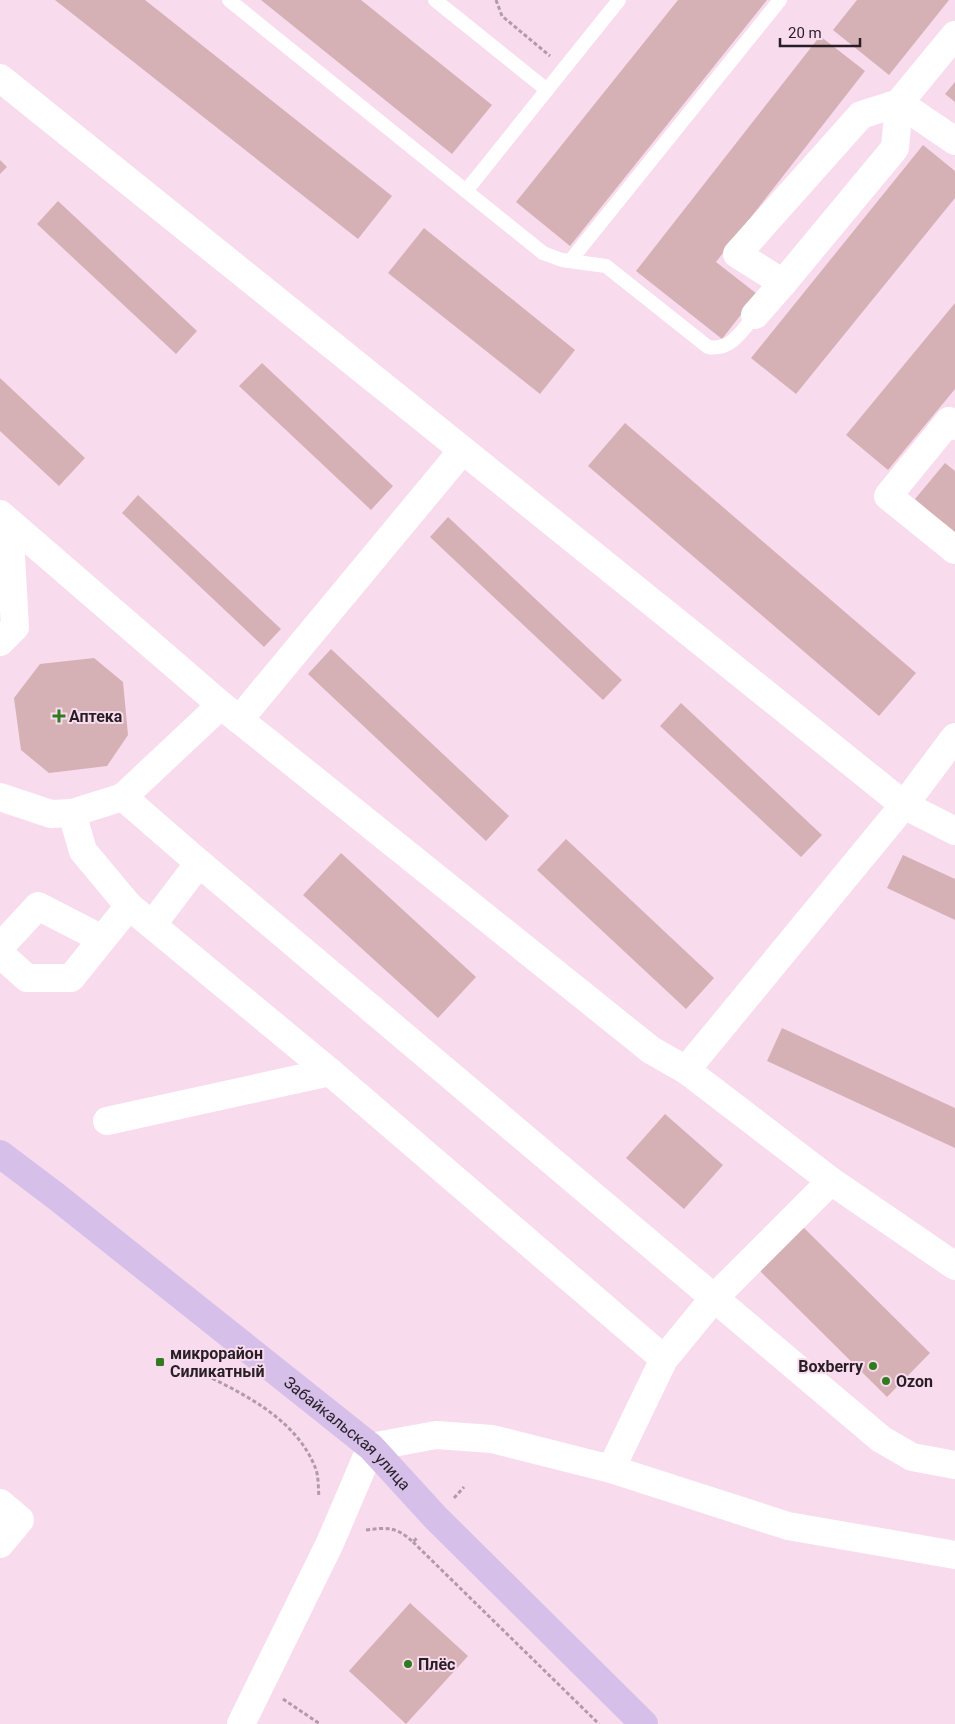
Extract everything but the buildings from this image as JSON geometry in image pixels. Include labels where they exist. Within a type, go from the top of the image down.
[{"type":"main road","name":"Забайкальская улица","points":[[0,1154],[371,1447],[435,1517],[644,1724]]},
{"type":"street","points":[[755,315],[894,148],[899,103],[955,34]]},
{"type":"street","points":[[0,78],[904,805],[955,831]]},
{"type":"street","points":[[899,103],[955,141]]},
{"type":"street","points":[[783,283],[737,254],[861,115],[899,103]]},
{"type":"street","points":[[953,420],[888,496],[955,550]]},
{"type":"street","points":[[0,796],[51,814],[72,813],[123,797],[230,713],[462,451]]},
{"type":"street","points":[[4,518],[230,713],[651,1050],[686,1070],[831,1180],[955,1266]]},
{"type":"street","points":[[0,642],[15,626],[4,518]]},
{"type":"street","points":[[686,1070],[904,805],[955,737]]},
{"type":"street","points":[[123,797],[198,863],[881,1439],[912,1457],[955,1464]]},
{"type":"street","points":[[72,813],[83,851],[129,906],[330,1072],[664,1359]]},
{"type":"street","points":[[152,925],[198,863]]},
{"type":"street","points":[[0,947],[38,906],[102,939]]},
{"type":"street","points":[[0,954],[27,978],[71,978],[129,906]]},
{"type":"street","points":[[107,1121],[330,1072]]},
{"type":"street","points":[[611,1469],[664,1359],[715,1298],[831,1180]]},
{"type":"street","points":[[241,1724],[330,1543],[371,1447],[436,1435],[492,1439],[611,1469],[788,1526],[955,1555]]},
{"type":"street","points":[[0,1504],[20,1520],[0,1544]]},
{"type":"lane","points":[[230,0],[543,253],[570,261],[597,263],[612,270],[708,347],[727,345],[755,315]]},
{"type":"lane","points":[[435,0],[547,90]]},
{"type":"lane","points":[[466,191],[619,0]]},
{"type":"lane","points":[[570,261],[780,0]]},
{"type":"path","points":[[496,0],[502,16],[564,68]]},
{"type":"path","points":[[414,1542],[599,1724]]},
{"type":"path","points":[[259,1684],[320,1724]]},
{"type":"place","name":"Аптека","points":[[59,716]]},
{"type":"place","name":"микрорайон Силикатный","points":[[160,1362]]},
{"type":"place","name":"Boxberry","points":[[873,1366]]},
{"type":"place","name":"Ozon","points":[[886,1381]]},
{"type":"place","name":"Плёс","points":[[408,1664]]}]
